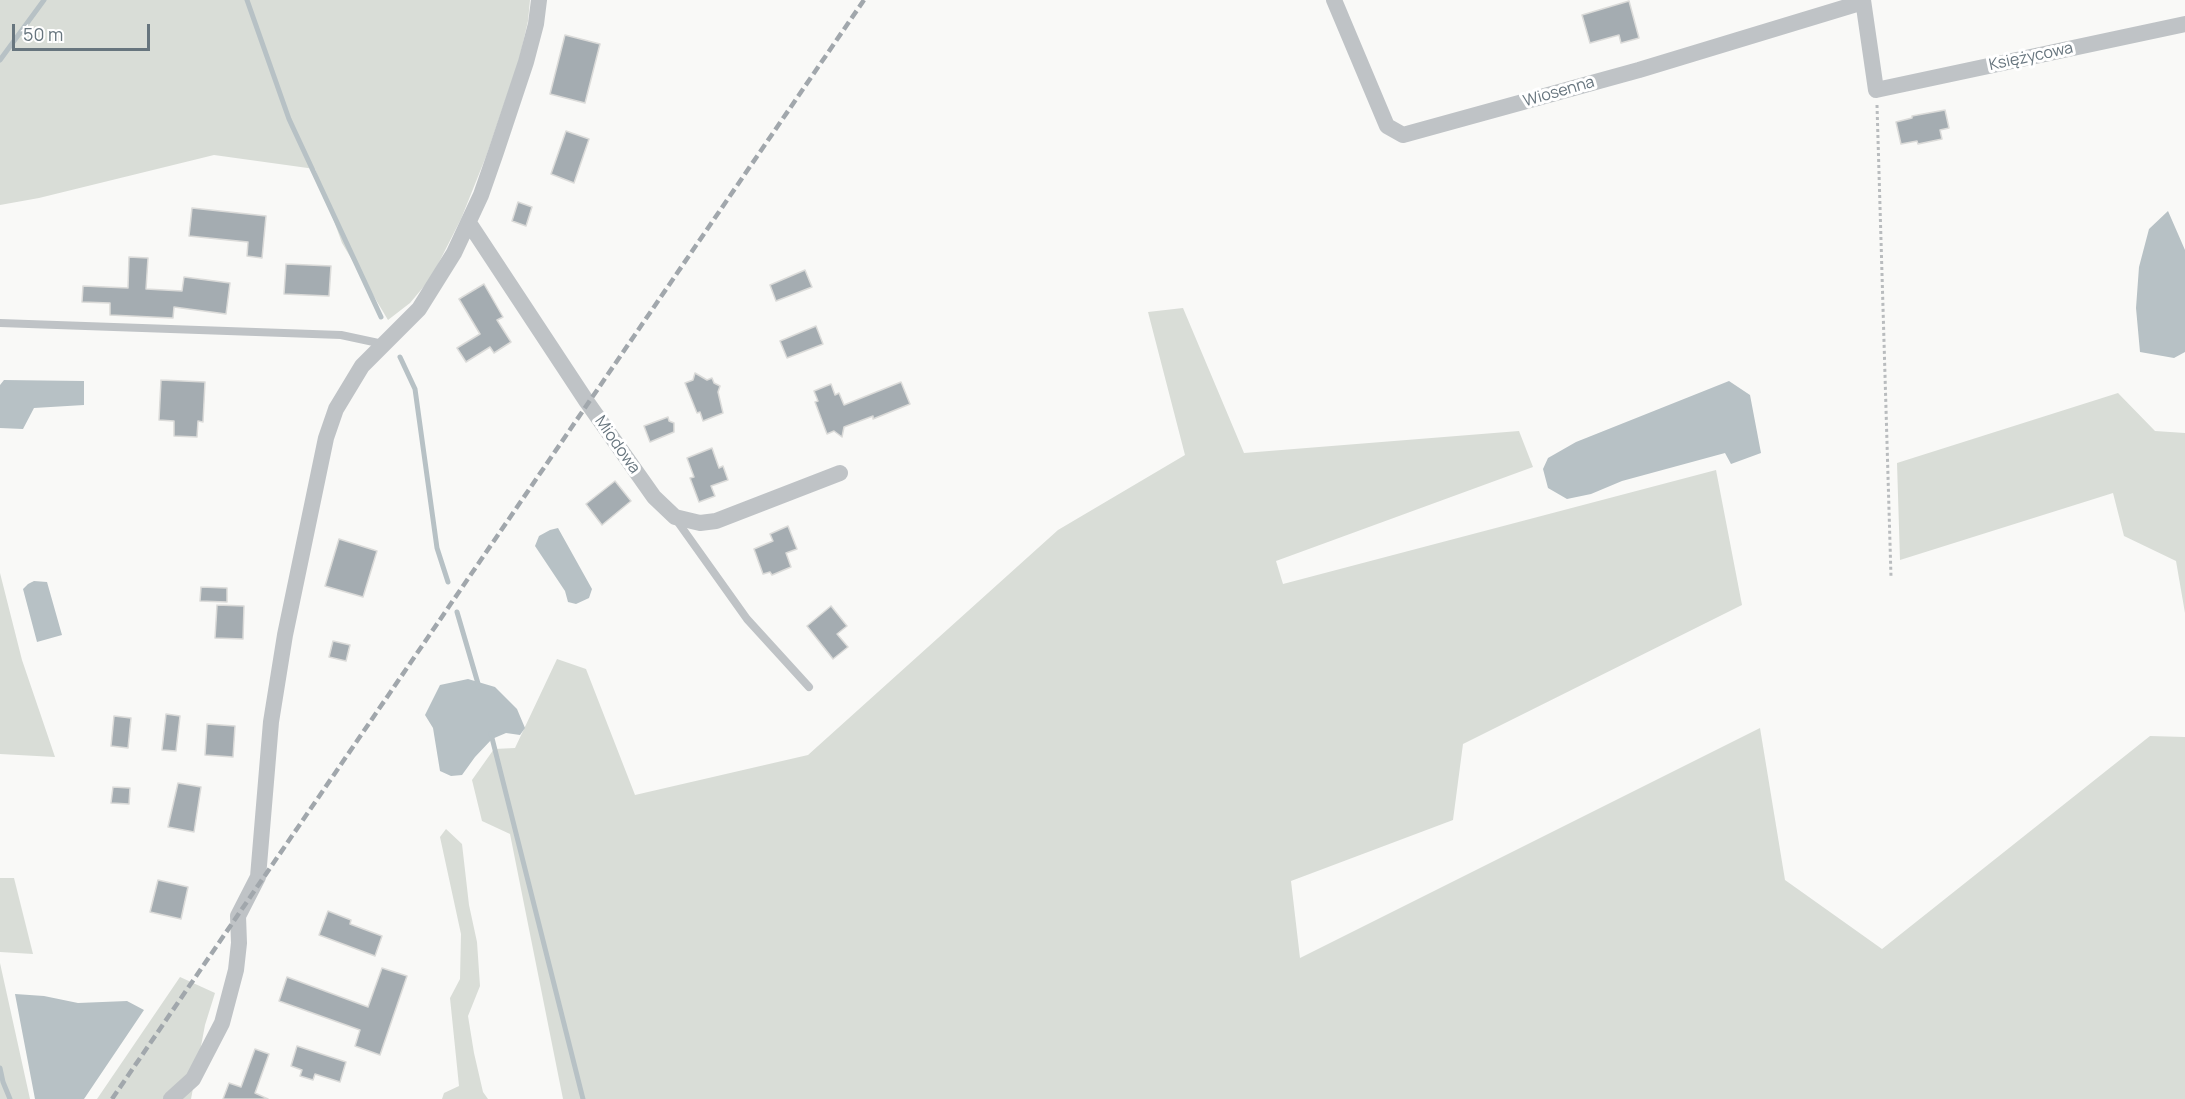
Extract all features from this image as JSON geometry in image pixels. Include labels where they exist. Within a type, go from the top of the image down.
[{"type":"street","points":[[171,1099],[193,1079],[222,1023],[236,970],[238,916],[258,877],[271,722],[285,635],[326,438],[336,409],[362,366],[420,309],[454,254],[481,195],[526,62],[536,24],[539,0]]},
{"type":"street","name":"Wiosenna","points":[[1334,0],[1387,126],[1403,135],[1639,70],[1863,1]]},
{"type":"street","points":[[1863,1],[1876,90]]},
{"type":"street","name":"Księżycowa","points":[[1876,90],[2185,24]]},
{"type":"street","name":"Miodowa","points":[[469,223],[587,402],[647,488],[675,517]]},
{"type":"street","points":[[675,517],[700,523],[716,521],[840,474]]},
{"type":"lane","points":[[0,323],[341,335],[383,344]]},
{"type":"lane","points":[[675,517],[747,620],[808,687]]},
{"type":"path","points":[[1876,90],[1891,578]]},
{"type":"shaded area","points":[[0,0],[530,0],[528,21],[519,60],[487,154],[461,219],[431,278],[410,303],[388,320],[342,243],[315,169],[214,155],[39,198],[0,205]]},
{"type":"shaded area","points":[[2168,211],[2185,250],[2185,352],[2174,358],[2140,352],[2136,308],[2139,267],[2149,229]]},
{"type":"shaded area","points":[[1183,308],[1244,453],[1519,431],[1533,467],[1276,561],[1283,584],[1716,470],[1742,605],[1463,744],[1453,820],[1291,881],[1300,958],[1760,728],[1785,880],[1882,949],[2150,736],[2185,737],[2185,1099],[563,1099],[510,834],[482,821],[472,780],[494,749],[515,748],[557,659],[586,669],[635,795],[808,755],[1058,530],[1185,455],[1148,312]]},
{"type":"shaded area","points":[[4,380],[84,381],[84,405],[34,408],[23,429],[0,428],[0,385]]},
{"type":"shaded area","points":[[1729,381],[1750,395],[1761,453],[1731,464],[1725,453],[1622,481],[1591,494],[1567,499],[1548,488],[1543,469],[1548,458],[1576,442]]},
{"type":"shaded area","points":[[2118,393],[2155,431],[2185,433],[2185,613],[2176,561],[2124,536],[2113,493],[1900,560],[1897,463]]},
{"type":"shaded area","points":[[558,528],[592,589],[589,598],[576,604],[568,602],[565,591],[535,546],[539,536]]},
{"type":"shaded area","points":[[0,573],[22,660],[55,757],[0,754]]},
{"type":"shaded area","points":[[34,581],[47,582],[62,635],[37,642],[23,589]]},
{"type":"shaded area","points":[[468,679],[495,687],[517,709],[525,728],[520,735],[506,733],[492,739],[462,775],[451,776],[440,771],[433,728],[425,715],[440,685]]},
{"type":"shaded area","points":[[446,829],[462,844],[469,905],[477,942],[480,986],[468,1016],[483,1092],[488,1099],[442,1099],[444,1093],[459,1086],[450,998],[460,979],[461,934],[440,837]]},
{"type":"shaded area","points":[[0,878],[14,878],[33,954],[0,952]]},
{"type":"shaded area","points":[[0,963],[30,1099],[0,1099]]},
{"type":"shaded area","points":[[180,977],[215,993],[205,1025],[191,1099],[97,1099]]},
{"type":"shaded area","points":[[15,994],[44,996],[78,1003],[127,1001],[144,1010],[84,1099],[35,1099]]},
{"type":"building","points":[[1629,1],[1639,38],[1621,43],[1619,35],[1590,43],[1582,15]]},
{"type":"building","points":[[565,35],[600,44],[585,103],[550,94]]},
{"type":"building","points":[[1945,110],[1949,128],[1940,130],[1942,139],[1918,144],[1917,141],[1901,144],[1896,122],[1912,118],[1912,116]]},
{"type":"building","points":[[566,131],[589,139],[574,183],[551,174]]},
{"type":"building","points":[[518,202],[532,207],[526,226],[512,221]]},
{"type":"building","points":[[192,208],[266,216],[262,258],[247,256],[248,242],[189,236]]},
{"type":"building","points":[[129,257],[148,258],[146,289],[182,291],[184,277],[230,283],[226,314],[174,307],[173,318],[110,315],[110,303],[82,302],[83,286],[128,288]]},
{"type":"building","points":[[286,264],[331,266],[329,296],[284,294]]},
{"type":"building","points":[[805,270],[812,287],[776,301],[770,285]]},
{"type":"building","points":[[484,284],[503,317],[497,320],[511,342],[494,353],[490,347],[466,362],[457,348],[480,334],[459,299]]},
{"type":"building","points":[[816,326],[823,344],[787,358],[780,341]]},
{"type":"building","points":[[695,373],[707,380],[712,378],[714,383],[720,386],[718,392],[723,413],[703,421],[700,412],[697,413],[685,383],[693,380]]},
{"type":"building","points":[[161,380],[205,382],[203,422],[198,421],[197,437],[174,436],[174,421],[159,420]]},
{"type":"building","points":[[901,382],[910,404],[873,419],[873,416],[844,427],[842,437],[834,431],[827,434],[815,402],[818,401],[814,391],[831,384],[835,395],[839,393],[844,405]]},
{"type":"building","points":[[668,417],[669,421],[674,423],[674,432],[650,442],[644,426]]},
{"type":"building","points":[[712,448],[719,468],[723,466],[728,480],[711,486],[715,496],[699,502],[690,478],[694,477],[687,458]]},
{"type":"building","points":[[615,481],[631,501],[602,525],[586,504]]},
{"type":"building","points":[[788,526],[797,549],[786,553],[791,567],[772,575],[770,572],[763,574],[754,549],[773,541],[770,534]]},
{"type":"building","points":[[339,539],[377,551],[363,597],[325,586]]},
{"type":"building","points":[[201,587],[227,588],[227,602],[200,601]]},
{"type":"building","points":[[217,605],[244,606],[243,639],[215,638]]},
{"type":"building","points":[[831,606],[847,626],[837,634],[848,647],[833,659],[807,626]]},
{"type":"building","points":[[333,641],[350,645],[346,661],[329,657]]},
{"type":"building","points":[[166,714],[180,716],[176,751],[162,750]]},
{"type":"building","points":[[114,716],[131,718],[128,748],[111,746]]},
{"type":"building","points":[[207,724],[235,726],[233,757],[205,755]]},
{"type":"building","points":[[178,783],[201,787],[194,832],[168,827]]},
{"type":"building","points":[[113,787],[130,788],[129,804],[111,803]]},
{"type":"building","points":[[158,880],[188,887],[181,919],[150,912]]},
{"type":"building","points":[[328,911],[351,920],[350,924],[382,936],[375,956],[319,935]]},
{"type":"building","points":[[382,968],[407,976],[380,1055],[355,1046],[360,1030],[279,1001],[287,977],[368,1007]]},
{"type":"building","points":[[297,1046],[346,1062],[340,1082],[315,1074],[313,1080],[300,1076],[302,1070],[291,1066]]},
{"type":"building","points":[[255,1049],[269,1054],[255,1093],[268,1099],[223,1099],[229,1083],[241,1087]]},
{"type":"waterway","points":[[0,60],[44,0]]},
{"type":"waterway","points":[[247,0],[289,119],[381,317]]},
{"type":"waterway","points":[[400,357],[415,389],[437,548],[448,582]]},
{"type":"waterway","points":[[457,612],[479,687]]},
{"type":"waterway","points":[[491,734],[583,1099]]},
{"type":"waterway","points":[[0,1068],[10,1099]]},
{"type":"railway","points":[[112,1099],[864,0]]}]
